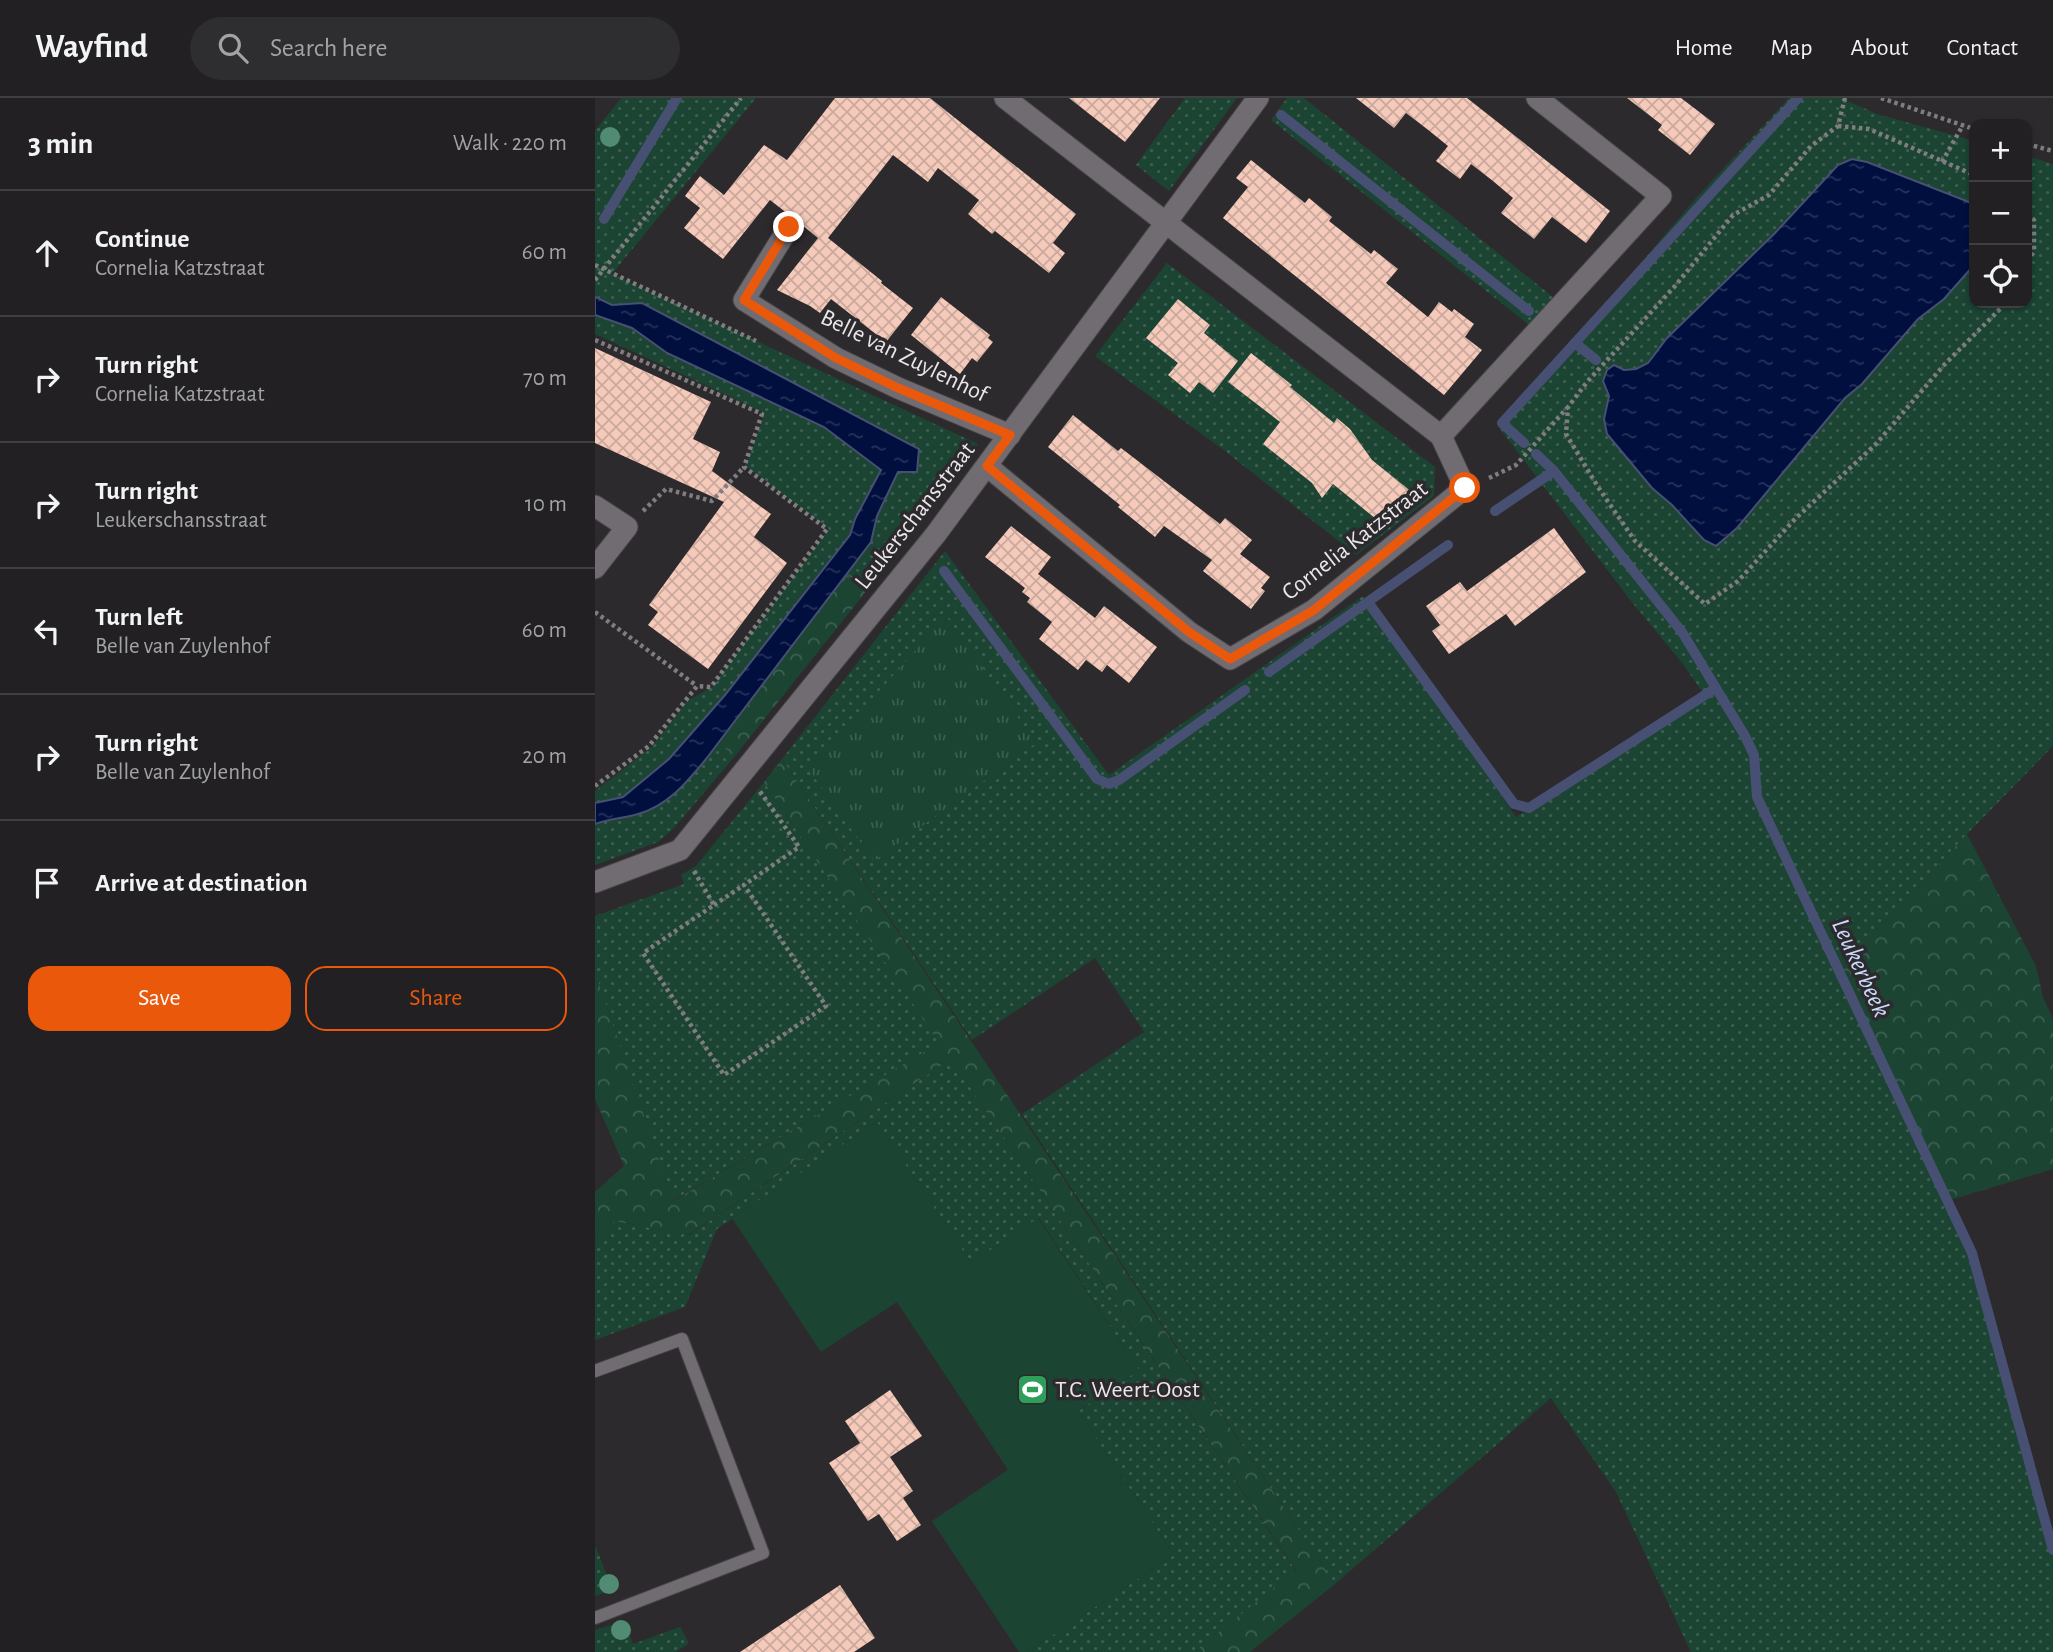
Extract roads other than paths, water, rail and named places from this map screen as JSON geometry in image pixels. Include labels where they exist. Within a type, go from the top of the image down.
[{"type":"street","name":"Cornelia Katzstraat","points":[[987,466],[1189,632],[1230,659],[1314,610],[1465,488],[1441,436],[1005,98]]},
{"type":"street","name":"Leukerschansstraat","points":[[595,883],[680,850],[936,534],[1258,98]]},
{"type":"street","points":[[1441,436],[1661,196],[1537,98]]},
{"type":"street","name":"Belle van Zuylenhof","points":[[789,227],[744,300],[836,358],[898,388],[1010,435]]},
{"type":"street","points":[[595,506],[627,527],[595,568]]},
{"type":"lane","points":[[595,1371],[682,1339],[763,1553],[595,1618]]},
{"type":"water","points":[[1852,159],[1867,162],[1969,202],[1969,271],[1944,299],[1918,319],[1862,384],[1845,398],[1737,528],[1716,546],[1704,540],[1672,505],[1652,488],[1607,434],[1604,419],[1609,396],[1603,381],[1607,370],[1614,365],[1624,370],[1636,369],[1648,363],[1667,338],[1775,233],[1838,165]]},
{"type":"water","points":[[595,297],[612,305],[642,303],[919,449],[917,472],[898,472],[877,516],[871,542],[692,776],[668,799],[649,810],[595,824],[595,803],[623,797],[669,759],[725,695],[850,535],[855,519],[881,470],[824,427],[667,353],[632,328],[595,315]]},
{"type":"waterway","points":[[604,219],[677,98]]},
{"type":"waterway","points":[[1524,443],[1502,423],[1798,98]]},
{"type":"waterway","points":[[1281,115],[1529,311]]},
{"type":"waterway","points":[[1575,343],[1596,360]]},
{"type":"waterway","name":"Leukerbeek","points":[[1536,454],[1554,471],[1682,632],[1754,755],[1757,797],[1972,1253],[2053,1550]]},
{"type":"waterway","points":[[1495,511],[1554,471]]},
{"type":"waterway","points":[[1269,672],[1448,545]]},
{"type":"waterway","points":[[944,571],[1097,779],[1109,784],[1119,780],[1245,690]]},
{"type":"waterway","points":[[1368,602],[1514,804],[1529,808],[1716,688]]},
{"type":"place","name":"T.C. Weert-Oost","points":[[1032,1390]]}]
